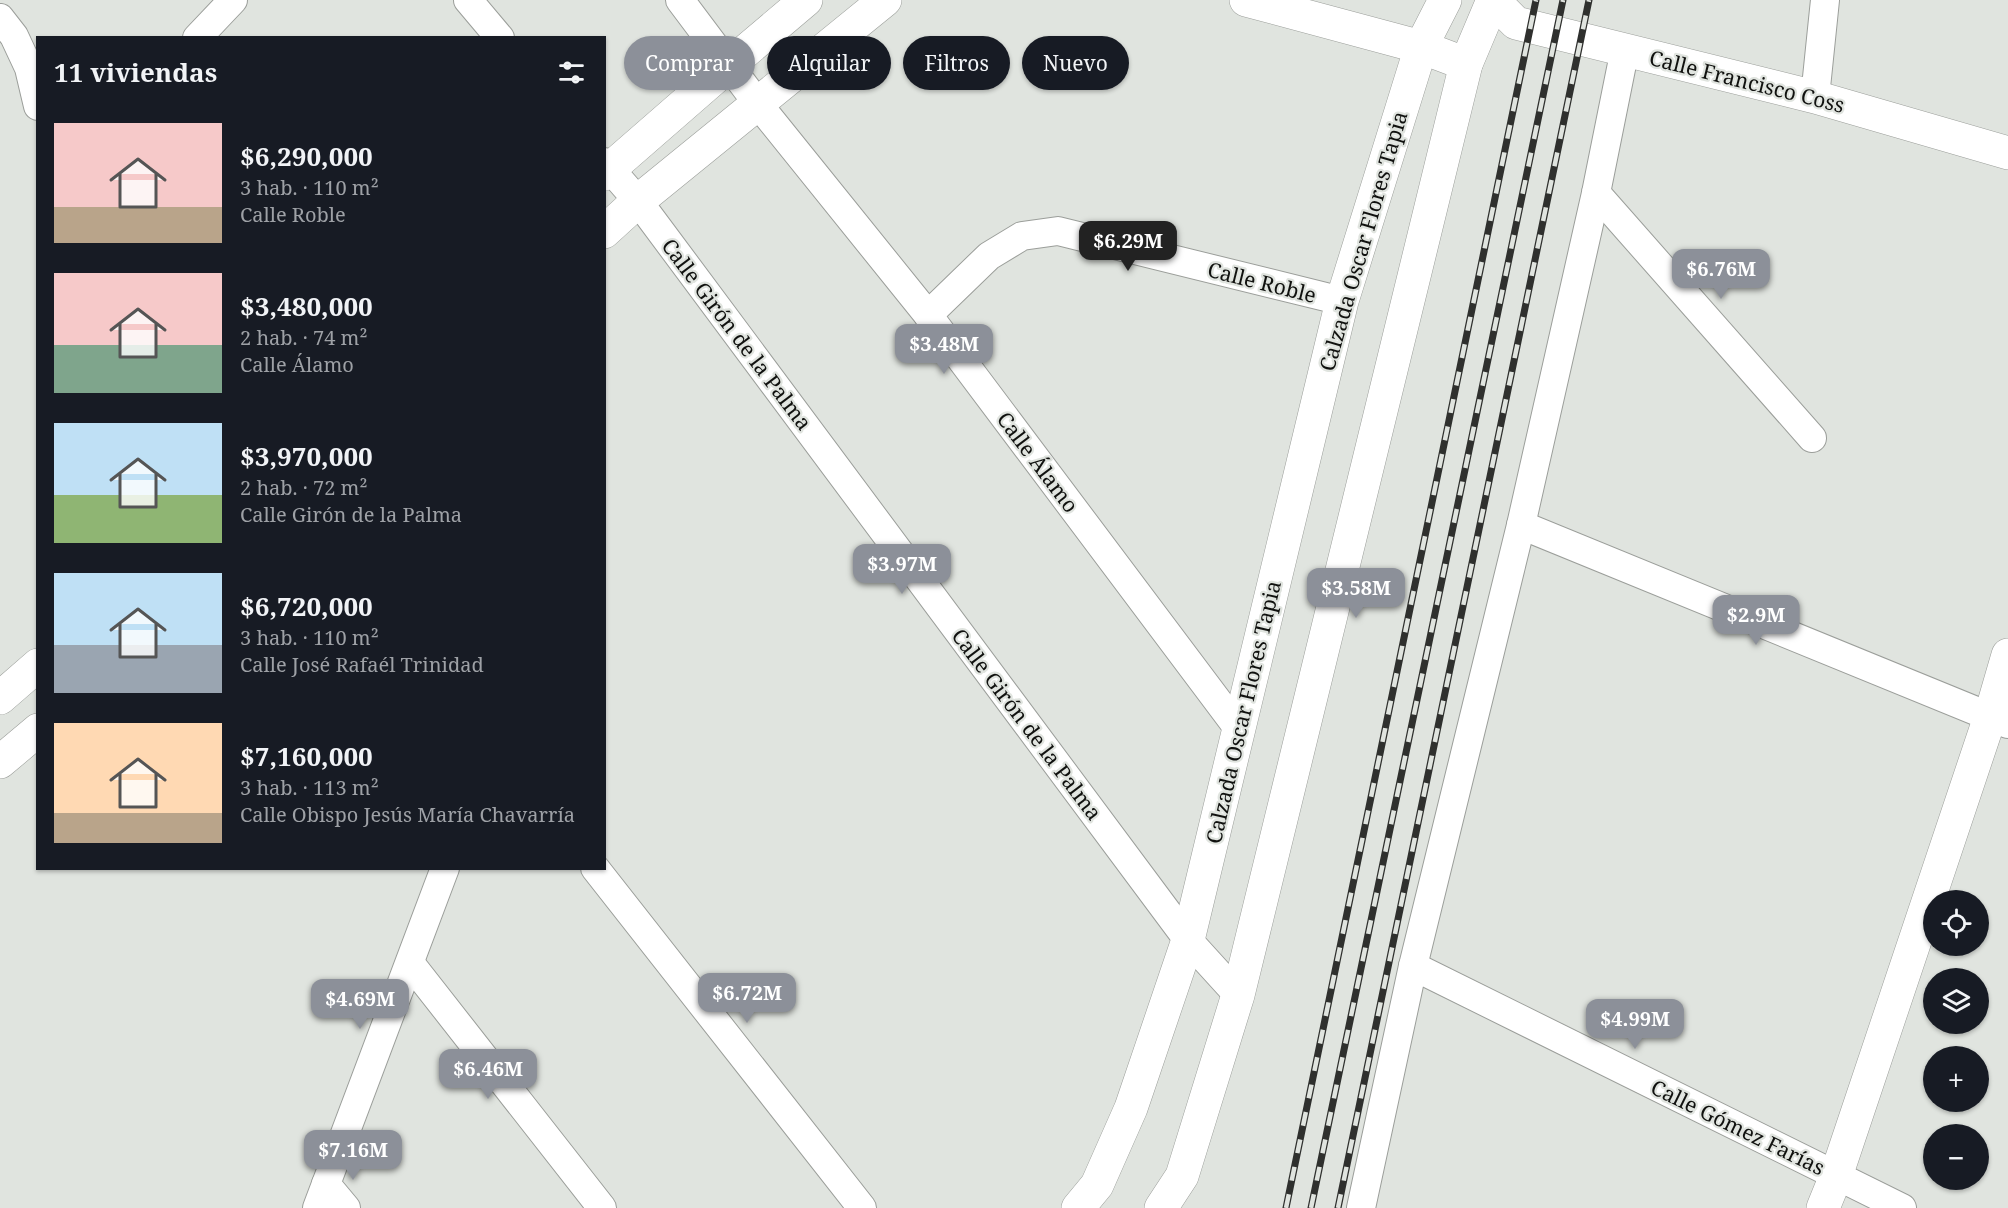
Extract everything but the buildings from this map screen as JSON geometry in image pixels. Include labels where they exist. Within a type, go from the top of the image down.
[{"type":"street","points":[[199,36],[233,0]]},
{"type":"street","points":[[468,0],[498,36]]},
{"type":"street","name":"Calle Álamo","points":[[680,0],[706,36]]},
{"type":"street","points":[[755,43],[806,0]]},
{"type":"street","points":[[606,230],[638,201],[885,0]]},
{"type":"street","points":[[1246,0],[1421,47],[1466,64]]},
{"type":"street","points":[[1815,97],[1825,0]]},
{"type":"street","name":"Calzada Oscar Flores Tapia","points":[[1078,1208],[1097,1185],[1131,1108],[1188,940],[1342,301],[1421,47],[1440,1]]},
{"type":"street","name":"Calle Francisco Coss","points":[[1440,1],[1488,11],[1516,23],[1815,97],[2008,153]]},
{"type":"street","points":[[1161,1208],[1182,1176],[1238,995],[1466,64],[1488,11]]},
{"type":"street","points":[[0,18],[14,36],[29,68],[36,98]]},
{"type":"street","points":[[1361,1208],[1413,966],[1521,525],[1596,193],[1625,50]]},
{"type":"street","points":[[606,168],[699,90]]},
{"type":"street","name":"Calle Álamo","points":[[747,90],[928,315],[1238,728]]},
{"type":"street","name":"Calle Girón de la Palma","points":[[606,168],[638,201],[1188,940],[1238,995]]},
{"type":"street","points":[[1596,193],[1812,438]]},
{"type":"street","name":"Calle Roble","points":[[928,315],[989,256],[1022,236],[1058,231],[1342,301]]},
{"type":"street","points":[[1521,525],[1999,720]]},
{"type":"street","points":[[1823,1208],[1999,720],[2008,655]]},
{"type":"street","points":[[0,698],[36,667]]},
{"type":"street","points":[[0,762],[36,732]]},
{"type":"street","points":[[346,1208],[321,1196],[444,870]]},
{"type":"street","points":[[597,870],[862,1208]]},
{"type":"street","points":[[410,963],[602,1208]]},
{"type":"street","name":"Calle Gómez Farías","points":[[1413,966],[1902,1208]]},
{"type":"railway","points":[[1286,1208],[1536,0]]},
{"type":"railway","points":[[1311,1208],[1563,0]]},
{"type":"railway","points":[[1338,1208],[1589,0]]}]
